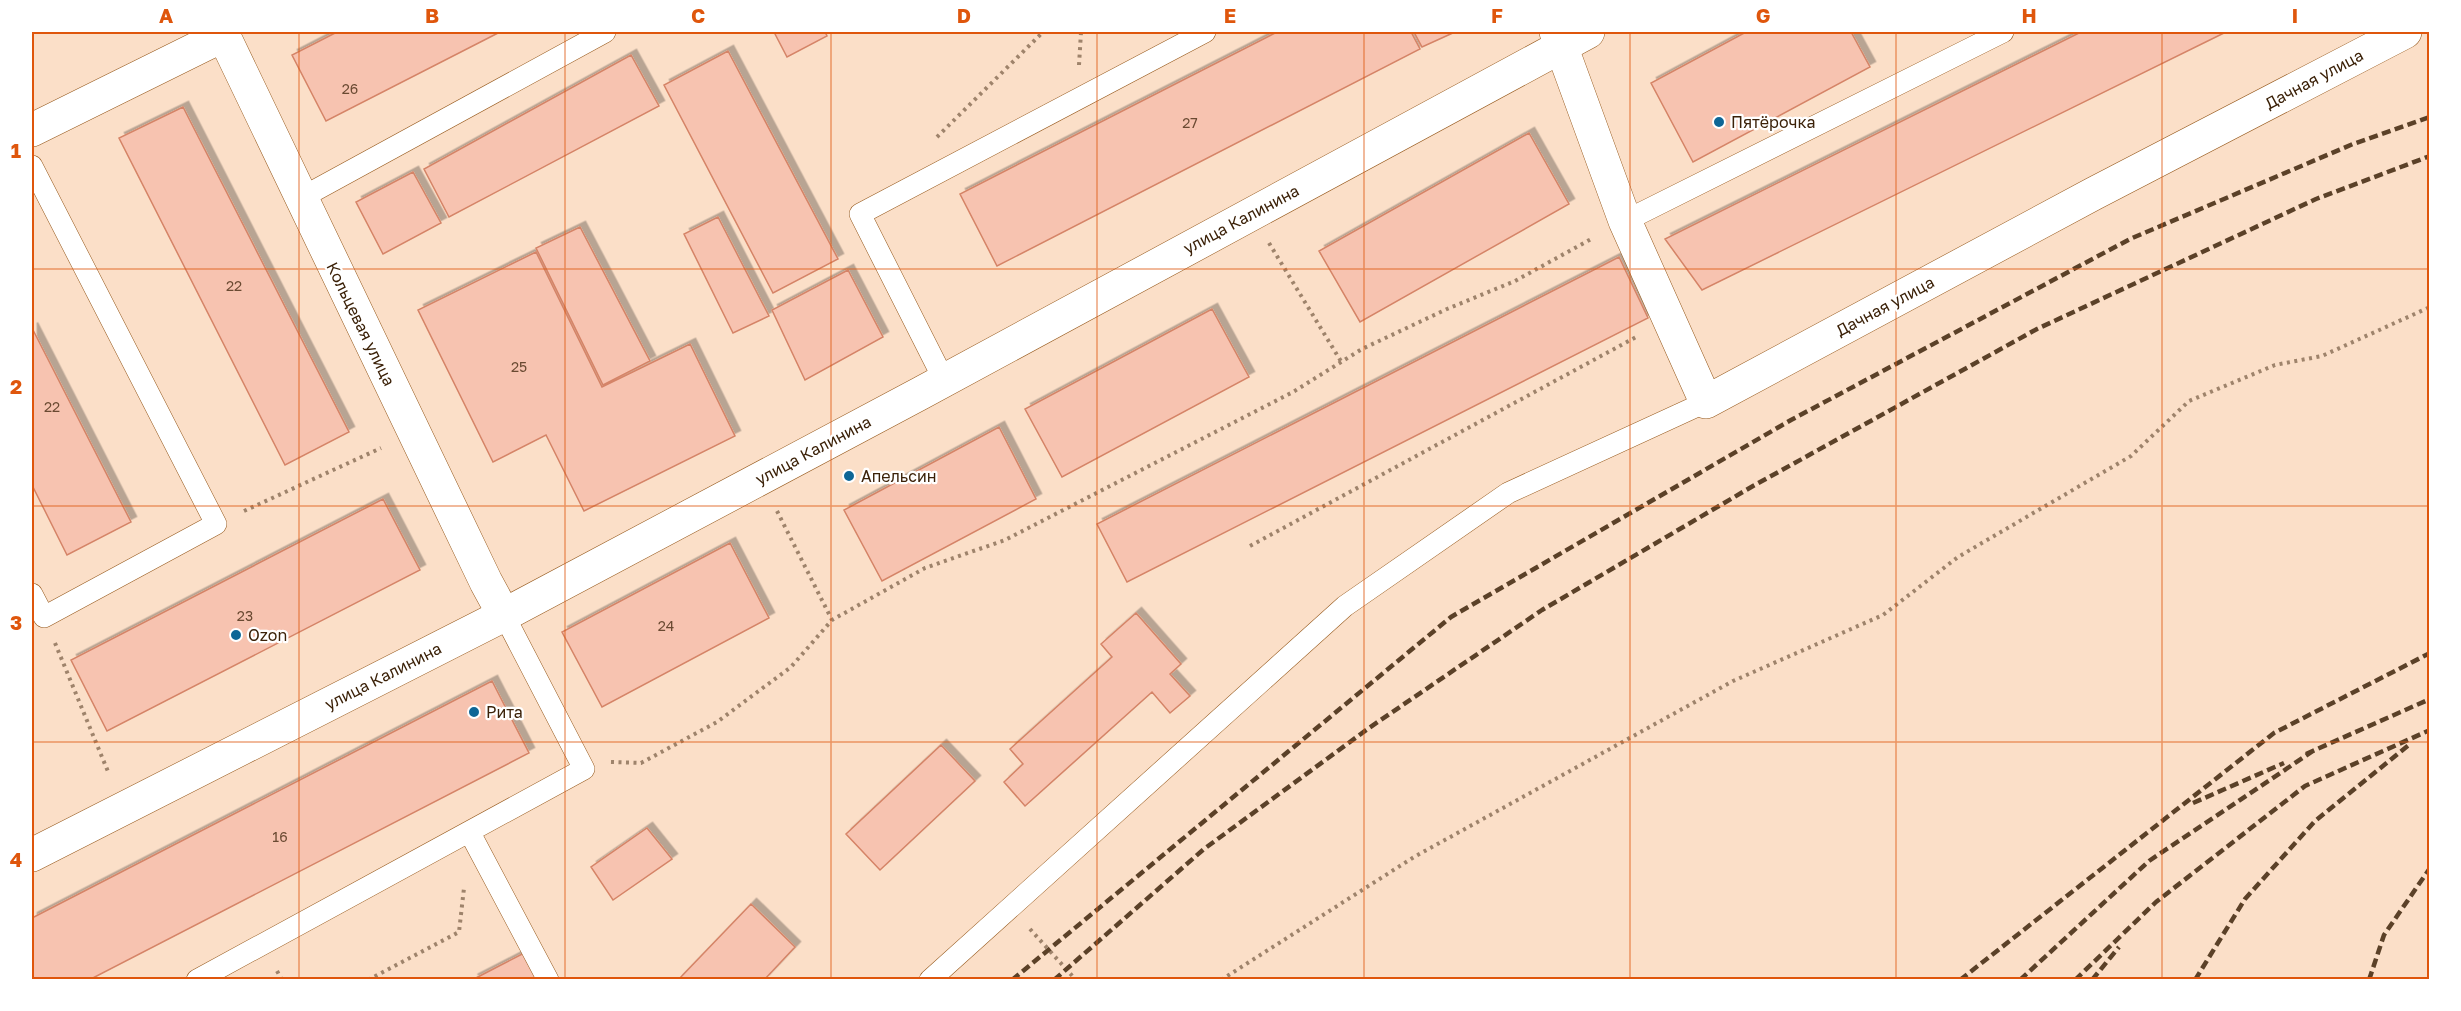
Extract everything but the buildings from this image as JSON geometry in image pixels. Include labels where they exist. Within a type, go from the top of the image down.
[{"type":"street","name":"Дачная улица","points":[[1706,402],[2093,194],[2404,32]]},
{"type":"street","name":"Кольцевая улица","points":[[223,33],[414,433],[504,615]]},
{"type":"street","points":[[32,130],[223,33]]},
{"type":"street","name":"улица Калинина","points":[[32,855],[504,615],[944,380],[1569,36]]},
{"type":"street","points":[[1569,36],[1625,221],[1671,318],[1706,402]]},
{"type":"lane","points":[[301,198],[605,32]]},
{"type":"lane","points":[[944,380],[861,214],[1205,32]]},
{"type":"lane","points":[[1625,221],[2003,32]]},
{"type":"lane","points":[[32,166],[216,524],[44,617],[32,594]]},
{"type":"lane","points":[[930,980],[1345,606],[1508,493],[1706,402]]},
{"type":"lane","points":[[197,980],[584,769],[504,615]]},
{"type":"lane","points":[[470,832],[548,980]]},
{"type":"path","points":[[935,139],[1043,32]]},
{"type":"path","points":[[1251,213],[1342,363]]},
{"type":"path","points":[[576,754],[616,763],[641,764],[717,723],[791,667],[832,620],[925,568],[1005,540],[1123,482],[1362,350],[1447,309],[1515,281],[1625,221]]},
{"type":"path","points":[[1221,980],[1414,857],[1733,681],[1883,615],[1958,557],[2131,456],[2189,401],[2276,365],[2322,356],[2430,307]]},
{"type":"path","points":[[1250,546],[1671,318]]},
{"type":"path","points":[[216,524],[414,433]]},
{"type":"path","points":[[760,478],[832,620]]},
{"type":"path","points":[[44,617],[112,781]]},
{"type":"path","points":[[1009,907],[1076,980]]},
{"type":"path","points":[[368,980],[459,932]]},
{"type":"railway","points":[[1012,980],[1451,617],[1791,420],[2130,239],[2353,144],[2430,117]]},
{"type":"railway","points":[[1054,980],[1204,849],[1369,728],[1542,610],[1753,486],[2037,329],[2316,199],[2430,156]]},
{"type":"railway","points":[[1960,980],[2274,733],[2430,653]]},
{"type":"railway","points":[[2306,754],[2430,699]]},
{"type":"railway","points":[[2075,980],[2156,902],[2305,786],[2430,730]]},
{"type":"railway","points":[[2195,980],[2245,899],[2315,821],[2410,744]]},
{"type":"railway","points":[[2020,980],[2149,861],[2313,751]]},
{"type":"railway","points":[[2193,803],[2284,763]]},
{"type":"railway","points":[[2369,980],[2384,935],[2430,868]]},
{"type":"railway","points":[[2092,980],[2119,947]]},
{"type":"place","name":"Пятёрочка","points":[[1719,122]]},
{"type":"place","name":"Апельсин","points":[[849,476]]},
{"type":"place","name":"Ozon","points":[[236,635]]},
{"type":"place","name":"Рита","points":[[474,712]]}]
